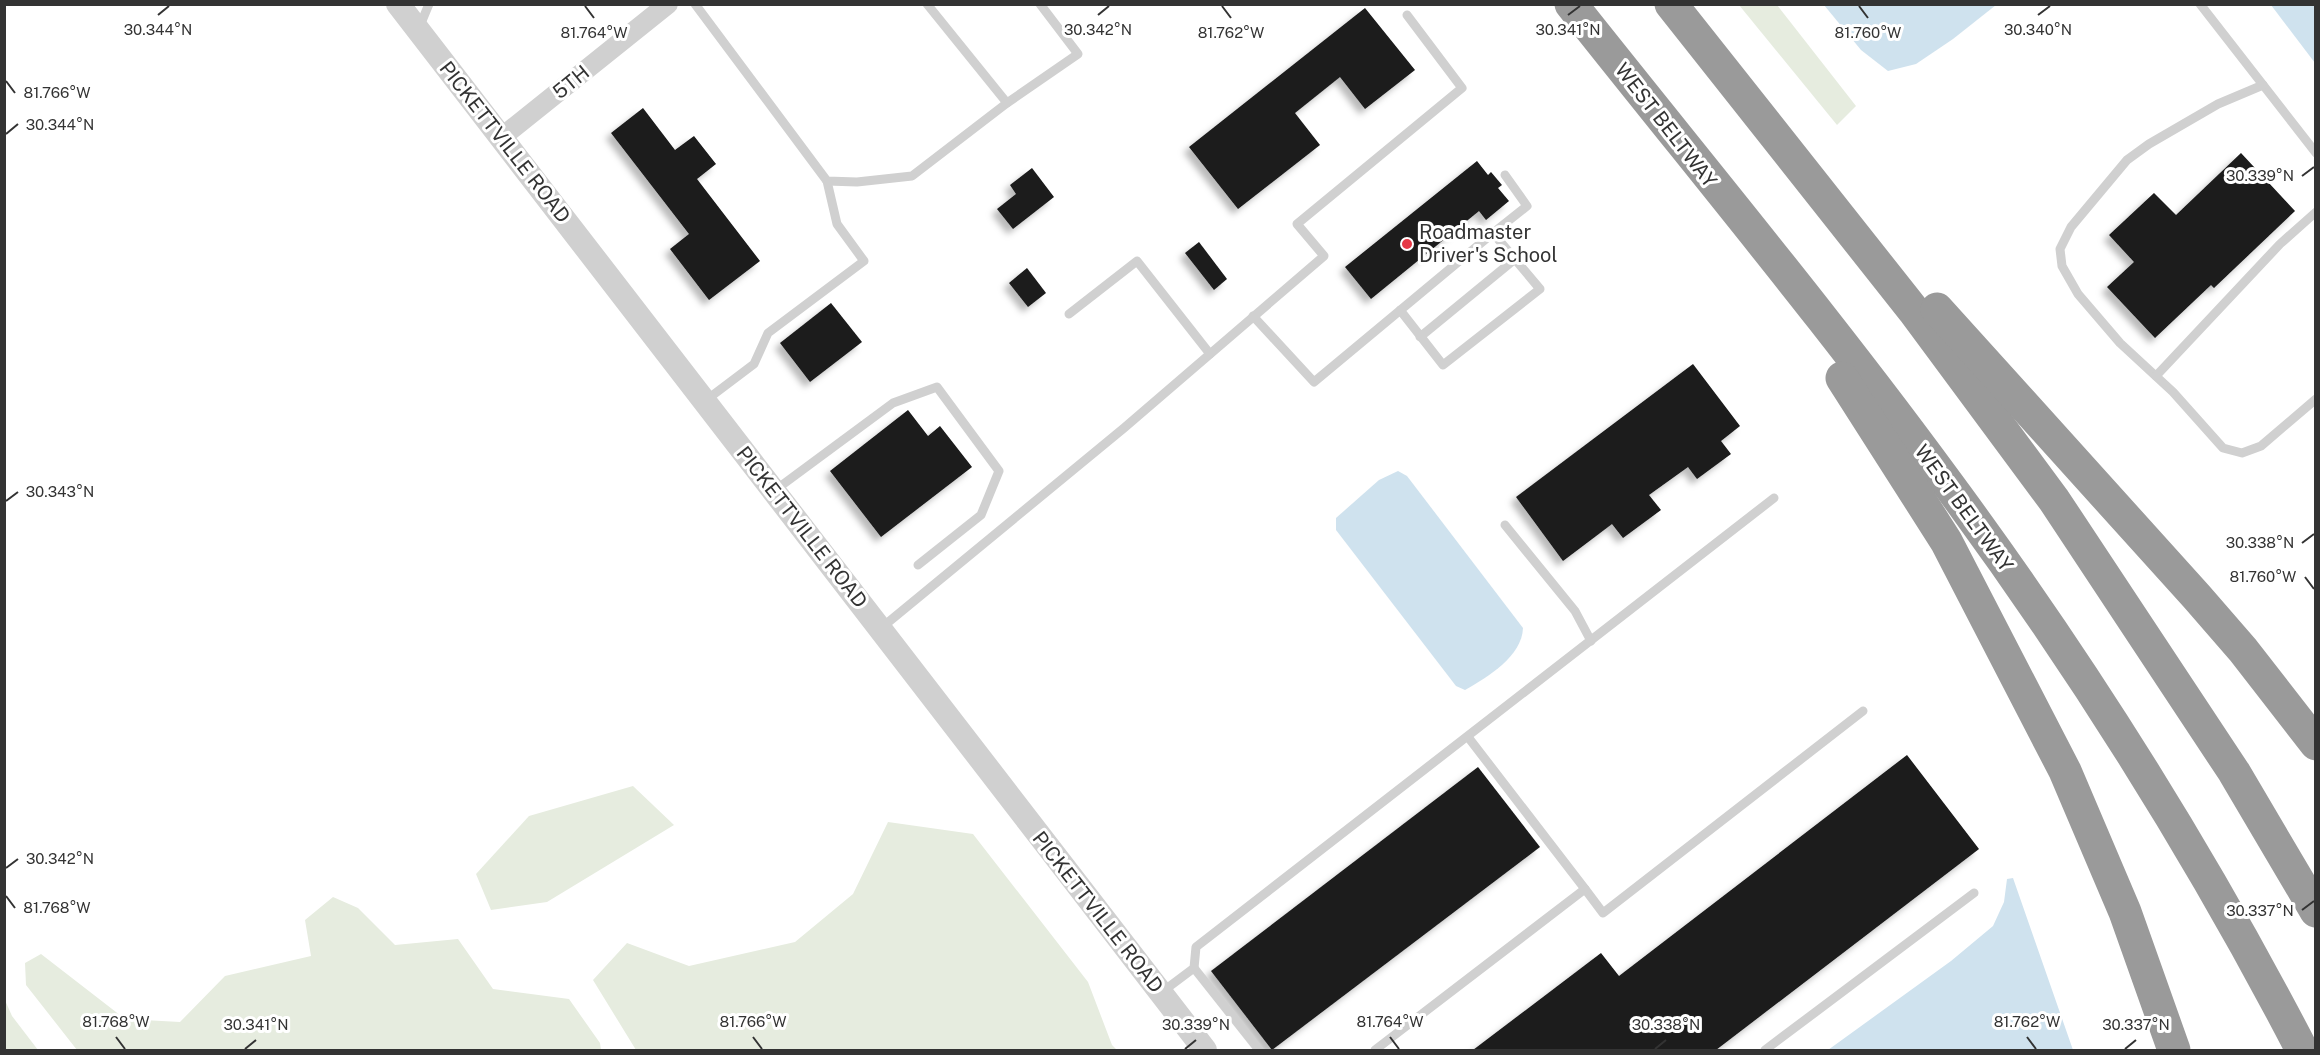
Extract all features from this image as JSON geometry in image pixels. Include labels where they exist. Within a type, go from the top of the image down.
[{"type":"highway","name":"WEST BELTWAY","points":[[1570,4],[1732,207],[1940,474],[2004,561],[2099,702],[2196,858],[2302,1050]]},
{"type":"highway","points":[[1671,4],[1914,310],[2054,500],[2234,772],[2316,911]]},
{"type":"highway","points":[[1756,111],[1820,170],[1929,301],[2243,650],[2316,744]]},
{"type":"highway","points":[[1732,207],[1946,541],[2065,771],[2125,912],[2174,1050]]},
{"type":"street","name":"PICKETTVILLE ROAD","points":[[398,4],[1205,1050]]},
{"type":"street","name":"5TH","points":[[502,137],[668,4]]},
{"type":"lane","points":[[418,30],[429,4]]},
{"type":"lane","points":[[695,4],[827,181],[837,224],[864,261],[768,333],[754,364],[705,401]]},
{"type":"lane","points":[[927,4],[1006,103]]},
{"type":"lane","points":[[827,181],[857,182],[912,176],[1006,103],[1078,54],[1040,4]]},
{"type":"lane","points":[[2200,4],[2316,153]]},
{"type":"lane","points":[[880,629],[1324,256],[1297,224],[1462,88],[1407,15]]},
{"type":"lane","points":[[2263,85],[2218,104],[2149,144],[2127,160],[2071,227],[2060,249],[2062,266],[2078,294],[2120,343],[2156,376],[2223,448],[2242,453],[2261,446],[2316,399]]},
{"type":"lane","points":[[1253,316],[1314,382],[1527,206],[1505,175]]},
{"type":"lane","points":[[2156,376],[2280,244],[2316,212]]},
{"type":"lane","points":[[1400,310],[1443,365],[1540,289],[1493,233]]},
{"type":"lane","points":[[1420,337],[1515,260]]},
{"type":"lane","points":[[1069,314],[1137,261],[1210,354]]},
{"type":"lane","points":[[774,491],[893,403],[937,387],[999,471],[981,515],[918,565]]},
{"type":"lane","points":[[1259,1050],[1194,968],[1196,947],[1774,498]]},
{"type":"lane","points":[[1505,525],[1575,611],[1591,640]]},
{"type":"lane","points":[[1468,736],[1603,913],[1863,711]]},
{"type":"lane","points":[[1375,1050],[1585,889]]},
{"type":"lane","points":[[1765,1050],[1974,893]]},
{"type":"lane","points":[[1160,993],[1194,968]]},
{"type":"shaded area","points":[[1739,5],[1777,5],[1856,106],[1837,125]]},
{"type":"shaded area","points":[[633,786],[674,825],[547,902],[491,910],[476,874],[529,816]]},
{"type":"shaded area","points":[[888,822],[973,834],[1088,982],[1112,1045],[1117,1050],[636,1050],[593,980],[627,943],[689,966],[795,942],[853,894]]},
{"type":"shaded area","points":[[333,897],[358,908],[395,945],[458,939],[493,989],[569,999],[600,1043],[601,1050],[77,1050],[26,985],[25,963],[41,954],[125,1019],[180,1022],[225,976],[311,956],[305,920]]},
{"type":"shaded area","points":[[4,998],[12,1016],[38,1050],[5,1050]]},
{"type":"water","points":[[1824,5],[1996,5],[1953,39],[1916,64],[1888,71],[1861,50]]},
{"type":"water","points":[[2271,5],[2315,5],[2315,63]]},
{"type":"water","points":[[1398,471],[1407,476],[1523,628],[1517,648],[1502,665],[1465,690],[1456,686],[1336,530],[1336,518],[1379,480]]},
{"type":"water","points":[[2013,878],[2073,1050],[1828,1050],[1951,961],[1993,926],[2004,902],[2007,879]]},
{"type":"building","points":[[1365,8],[1415,70],[1365,109],[1340,77],[1295,113],[1320,145],[1238,209],[1189,147]]},
{"type":"building","points":[[643,108],[675,150],[694,136],[716,164],[697,179],[760,261],[709,300],[670,249],[689,234],[611,133]]},
{"type":"building","points":[[2241,153],[2295,211],[2214,288],[2211,285],[2155,338],[2107,287],[2134,262],[2109,235],[2154,193],[2176,215]]},
{"type":"building","name":"Roadmaster Driver's School","points":[[1477,161],[1488,175],[1491,172],[1502,185],[1498,188],[1509,201],[1486,220],[1479,211],[1371,299],[1345,267]]},
{"type":"building","points":[[1032,168],[1054,197],[1013,229],[997,209],[1016,194],[1010,185]]},
{"type":"building","points":[[1199,242],[1227,279],[1214,290],[1185,253]]},
{"type":"building","points":[[1027,268],[1046,293],[1028,307],[1009,283]]},
{"type":"building","points":[[831,303],[862,342],[810,382],[780,343]]},
{"type":"building","points":[[1693,364],[1740,426],[1721,441],[1731,454],[1697,479],[1688,467],[1649,495],[1661,510],[1623,538],[1612,524],[1563,561],[1516,497]]},
{"type":"building","points":[[908,410],[928,436],[940,426],[972,467],[881,537],[830,471]]},
{"type":"building","points":[[1907,755],[1979,849],[1716,1050],[1473,1050],[1601,953],[1619,976]]},
{"type":"building","points":[[1478,767],[1540,847],[1272,1050],[1211,971]]},
{"type":"place","name":"Roadmaster Driver's School","points":[[1407,244]]}]
